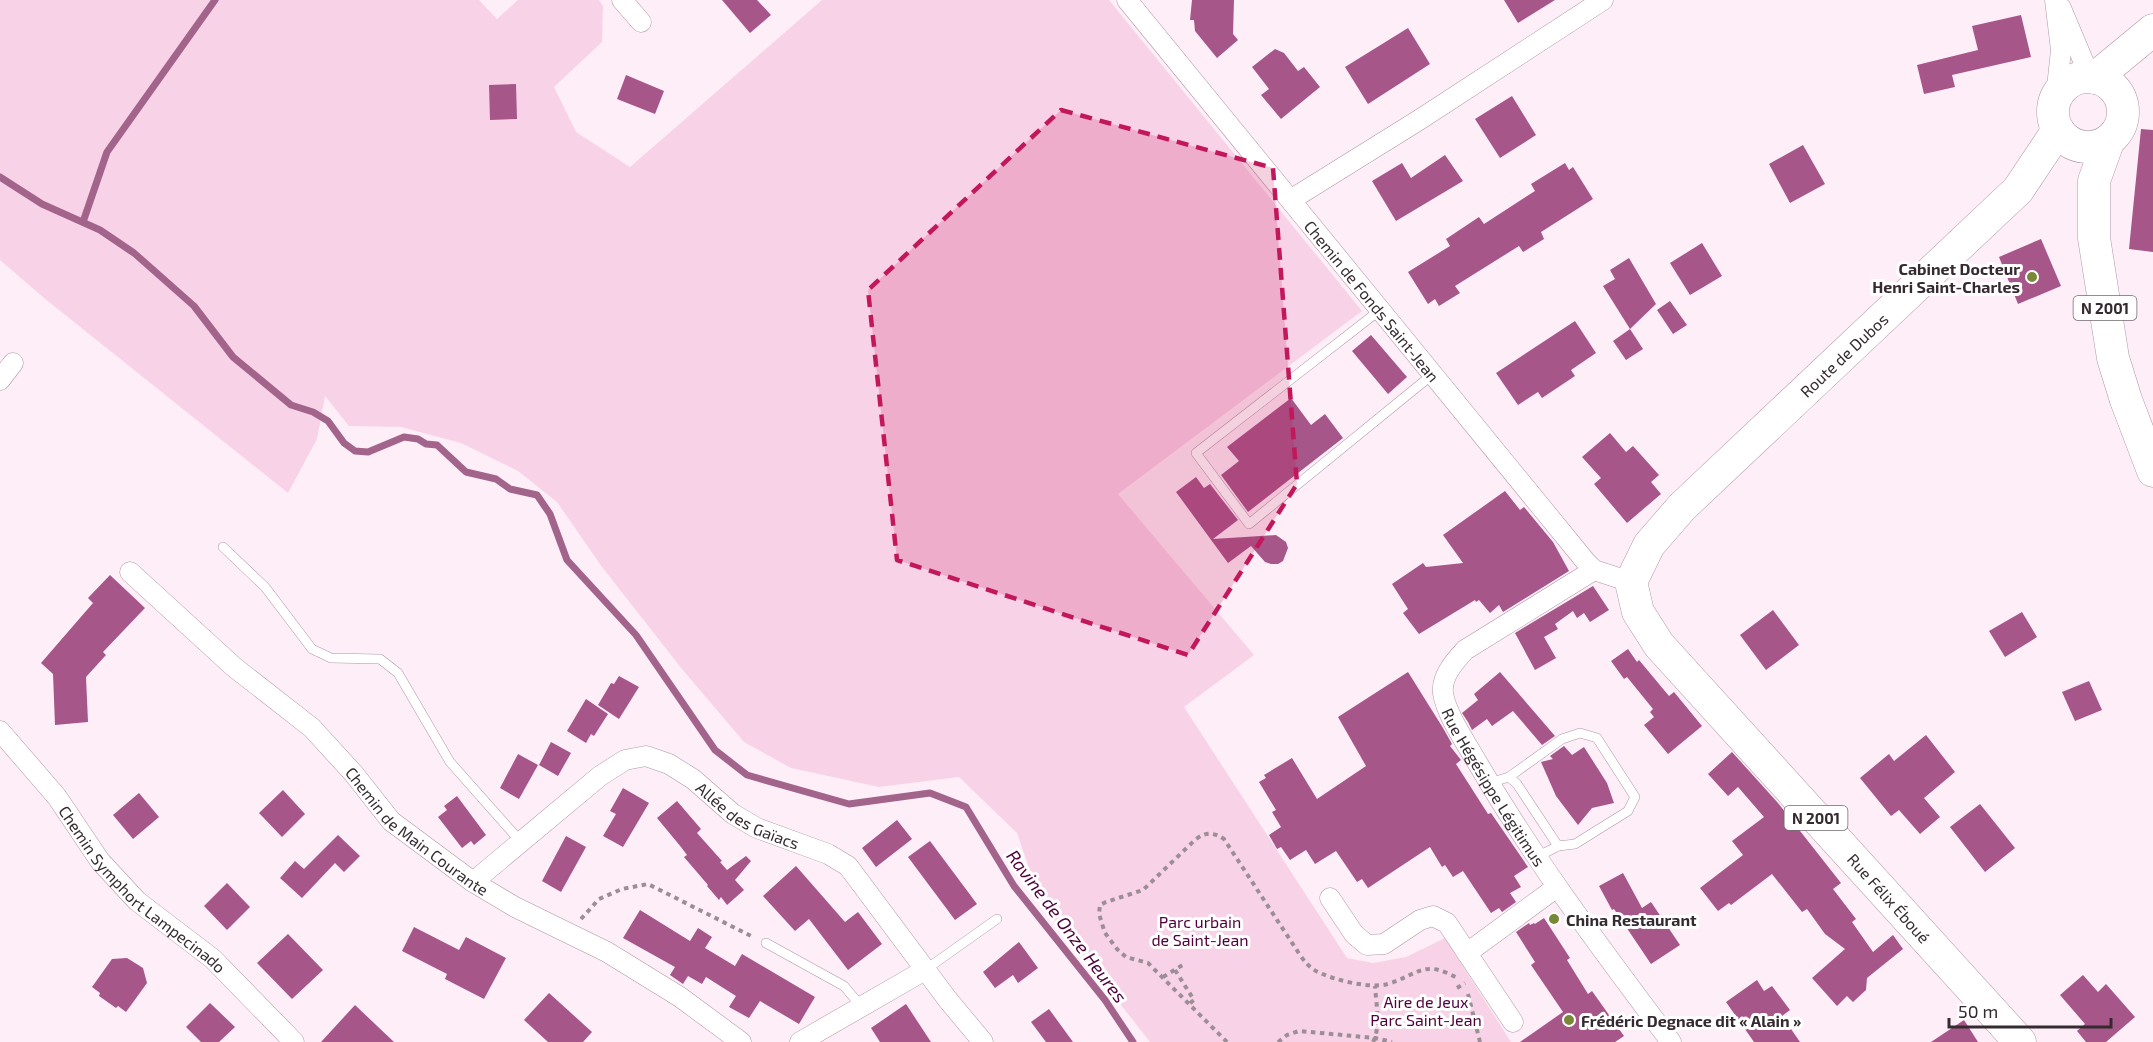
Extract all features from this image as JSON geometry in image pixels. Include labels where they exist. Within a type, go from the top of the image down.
[{"type":"main road","points":[[2092,78],[2153,30]]},
{"type":"main road","points":[[2122,102],[2153,43]]},
{"type":"main road","points":[[2092,78],[2111,87],[2122,102],[2123,113],[2116,134],[2108,142],[2086,148],[2065,139],[2058,130],[2053,108],[2056,97],[2065,86],[2077,79],[2092,78]]},
{"type":"main road","name":"Route de Dubos","points":[[1631,582],[1649,544],[1682,507],[2018,190],[2058,130]]},
{"type":"main road","name":"N 2001","points":[[2108,142],[2094,181],[2094,238],[2113,358],[2153,471]]},
{"type":"main road","name":"Rue Félix Éboué","points":[[1631,582],[1638,612],[1659,645],[2020,1042]]},
{"type":"street","points":[[622,0],[641,22]]},
{"type":"street","name":"Chemin de Fonds Saint-Jean","points":[[1127,0],[1594,570]]},
{"type":"street","points":[[1292,199],[1419,120],[1603,0]]},
{"type":"street","points":[[2056,0],[2092,78]]},
{"type":"street","points":[[2056,0],[2061,50],[2056,97]]},
{"type":"street","points":[[0,380],[13,363]]},
{"type":"street","points":[[1594,570],[1631,582]]},
{"type":"street","name":"Rue Hégésippe Légitimus","points":[[1594,570],[1465,650],[1454,661],[1446,676],[1443,692],[1454,722],[1489,783],[1557,887],[1671,1042]]},
{"type":"street","name":"Chemin de Main Courante","points":[[130,572],[234,667],[312,728],[354,774],[391,821],[473,882],[515,907],[607,952],[680,997],[741,1042]]},
{"type":"street","name":"Chemin Symphort Lampecinado","points":[[0,731],[57,797],[100,861],[137,901],[213,959],[294,1042]]},
{"type":"street","name":"Allée des Gaïacs","points":[[473,882],[600,776],[624,760],[646,756],[669,764],[693,779],[733,814],[757,828],[828,854],[848,866],[925,970],[983,1042]]},
{"type":"street","points":[[1467,953],[1557,887]]},
{"type":"street","points":[[1330,898],[1354,934],[1367,945],[1384,944],[1420,920],[1433,916],[1447,923],[1513,1022]]},
{"type":"street","points":[[800,1042],[925,970]]},
{"type":"lane","points":[[1380,309],[1196,453],[1249,524],[1433,374]]},
{"type":"lane","points":[[224,547],[265,587],[312,648],[331,658],[380,659],[398,673],[450,762],[521,842]]},
{"type":"lane","points":[[1489,783],[1509,777],[1562,739],[1581,733],[1597,738],[1635,797],[1628,811],[1575,844],[1557,846],[1538,857]]},
{"type":"lane","points":[[1509,777],[1517,784],[1557,846]]},
{"type":"lane","points":[[925,970],[997,919]]},
{"type":"lane","points":[[766,943],[844,986],[861,1006]]},
{"type":"path","points":[[1227,1042],[1148,963],[1126,957],[1105,933],[1099,914],[1100,905],[1143,890],[1205,833],[1216,834],[1224,839],[1309,967],[1319,973],[1375,986],[1389,983],[1425,968],[1456,976],[1468,992],[1480,1042]]},
{"type":"path","points":[[568,932],[599,899],[622,889],[648,884],[766,943]]},
{"type":"path","points":[[1163,978],[1186,963]]},
{"type":"path","points":[[1175,970],[1194,1000],[1189,1004]]},
{"type":"path","points":[[1457,988],[1464,984]]},
{"type":"path","points":[[1374,1040],[1375,986]]},
{"type":"path","points":[[1376,1020],[1390,1019]]},
{"type":"path","points":[[1278,1042],[1287,1035],[1299,1031],[1392,1042]]},
{"type":"highlighted area","points":[[1061,110],[1273,168],[1297,484],[1188,655],[897,560],[868,290]]},
{"type":"green space","points":[[0,0],[479,0],[497,19],[518,0],[599,0],[603,6],[602,42],[554,87],[576,132],[630,167],[822,0],[1109,0],[1362,311],[1118,494],[1254,655],[1184,707],[1347,958],[1373,963],[1406,957],[1445,938],[1511,1042],[1150,1042],[1041,903],[1017,833],[959,777],[879,787],[791,768],[744,742],[682,669],[602,567],[557,502],[518,471],[461,443],[401,427],[349,426],[325,396],[317,439],[288,493],[44,298],[0,260]]},
{"type":"building","points":[[722,0],[757,0],[771,15],[750,33]]},
{"type":"building","points":[[1192,0],[1234,0],[1233,34],[1238,40],[1217,58],[1195,31],[1194,20],[1190,20]]},
{"type":"building","points":[[1504,0],[1555,0],[1518,23]]},
{"type":"building","points":[[2021,15],[2031,57],[1952,75],[1955,87],[1924,94],[1917,65],[1978,50],[1972,26]]},
{"type":"building","points":[[1408,28],[1430,64],[1368,104],[1345,67]]},
{"type":"building","points":[[1275,49],[1284,53],[1298,71],[1304,67],[1320,87],[1281,119],[1261,95],[1269,89],[1252,67]]},
{"type":"building","points":[[626,75],[664,91],[655,114],[617,99]]},
{"type":"building","points":[[516,84],[517,119],[490,120],[489,85]]},
{"type":"building","points":[[1512,96],[1536,135],[1500,158],[1475,119]]},
{"type":"building","points":[[2141,129],[2153,130],[2153,252],[2129,249]]},
{"type":"building","points":[[1803,145],[1825,184],[1790,203],[1769,164]]},
{"type":"building","points":[[1445,155],[1463,181],[1396,221],[1372,181],[1402,163],[1411,178]]},
{"type":"building","points":[[1565,163],[1569,170],[1573,167],[1593,199],[1541,232],[1544,239],[1523,252],[1519,246],[1455,286],[1460,293],[1439,306],[1435,299],[1428,304],[1408,272],[1450,246],[1446,239],[1479,217],[1484,224],[1535,191],[1531,184]]},
{"type":"building","points":[[2041,239],[2061,286],[2018,304],[1999,257]]},
{"type":"building","points":[[1702,243],[1722,276],[1690,295],[1670,263]]},
{"type":"building","points":[[1629,258],[1656,304],[1630,329],[1603,286],[1615,279],[1610,270]]},
{"type":"building","points":[[1670,301],[1687,325],[1673,334],[1657,310]]},
{"type":"building","points":[[1575,321],[1596,353],[1571,370],[1575,376],[1542,398],[1538,392],[1518,405],[1496,373]]},
{"type":"building","points":[[1630,329],[1643,349],[1626,360],[1613,341]]},
{"type":"building","points":[[1371,335],[1407,377],[1388,394],[1352,351]]},
{"type":"building","points":[[1291,398],[1311,425],[1325,414],[1343,438],[1248,512],[1221,475],[1239,461],[1227,447]]},
{"type":"building","points":[[1610,433],[1626,452],[1633,446],[1659,475],[1651,482],[1661,494],[1627,523],[1594,484],[1601,478],[1582,457]]},
{"type":"building","points":[[1196,477],[1204,488],[1210,484],[1238,520],[1213,539],[1276,535],[1286,542],[1288,548],[1283,561],[1278,564],[1265,562],[1251,546],[1228,563],[1176,492]]},
{"type":"building","points":[[1505,491],[1520,510],[1524,507],[1553,542],[1569,571],[1503,612],[1499,605],[1490,613],[1479,600],[1476,602],[1475,600],[1419,634],[1403,613],[1408,609],[1392,584],[1423,563],[1426,567],[1463,563],[1443,535]]},
{"type":"building","points":[[110,575],[145,608],[103,652],[106,655],[86,677],[88,722],[55,725],[53,674],[41,663],[93,603],[88,598]]},
{"type":"building","points":[[1593,586],[1609,610],[1590,622],[1584,613],[1577,618],[1573,611],[1555,624],[1558,629],[1544,637],[1556,658],[1535,670],[1515,633]]},
{"type":"building","points":[[1773,610],[1799,645],[1766,670],[1740,635]]},
{"type":"building","points":[[2022,612],[2037,637],[2005,657],[1989,631]]},
{"type":"building","points":[[1628,649],[1669,696],[1674,692],[1702,726],[1668,754],[1644,725],[1654,717],[1650,712],[1653,709],[1627,677],[1624,679],[1611,661]]},
{"type":"building","points":[[1408,672],[1443,728],[1452,744],[1450,746],[1461,760],[1456,764],[1488,814],[1491,813],[1528,867],[1514,876],[1521,887],[1510,893],[1516,902],[1502,912],[1499,908],[1491,913],[1463,871],[1453,877],[1445,865],[1442,867],[1430,847],[1368,888],[1362,879],[1357,882],[1336,851],[1315,864],[1306,850],[1290,860],[1281,847],[1277,849],[1269,835],[1281,827],[1272,812],[1276,810],[1259,782],[1266,778],[1264,775],[1292,758],[1317,799],[1366,766],[1338,717]]},
{"type":"building","points":[[1500,672],[1555,736],[1542,745],[1513,711],[1492,726],[1487,719],[1472,730],[1462,713],[1478,700],[1474,694]]},
{"type":"building","points":[[619,676],[639,687],[619,719],[598,705],[611,683],[614,684]]},
{"type":"building","points":[[2089,681],[2102,710],[2075,721],[2062,692]]},
{"type":"building","points":[[586,699],[608,714],[594,736],[591,734],[586,743],[567,731]]},
{"type":"building","points":[[1926,735],[1955,772],[1924,798],[1940,817],[1920,834],[1899,810],[1891,816],[1860,778],[1889,754],[1894,761]]},
{"type":"building","points":[[551,742],[571,753],[558,776],[539,765]]},
{"type":"building","points":[[1564,746],[1572,755],[1584,747],[1607,783],[1614,803],[1592,808],[1578,825],[1556,796],[1541,762],[1553,759],[1550,756]]},
{"type":"building","points":[[1732,752],[1778,803],[1841,883],[1833,889],[1856,919],[1852,922],[1873,952],[1893,935],[1903,949],[1867,978],[1866,990],[1853,1002],[1847,996],[1837,1006],[1812,978],[1845,949],[1825,934],[1807,909],[1802,912],[1772,874],[1731,905],[1729,903],[1718,911],[1700,888],[1743,855],[1732,841],[1764,817],[1738,787],[1728,796],[1708,774]]},
{"type":"building","points":[[518,754],[538,765],[519,799],[500,788]]},
{"type":"building","points":[[623,788],[649,803],[623,847],[603,836],[616,814],[610,811]]},
{"type":"building","points":[[283,790],[305,814],[282,837],[259,813]]},
{"type":"building","points":[[139,793],[159,817],[133,839],[113,815]]},
{"type":"building","points":[[457,796],[486,835],[474,845],[471,841],[462,848],[438,817],[447,810],[444,806]]},
{"type":"building","points":[[677,801],[701,829],[697,833],[727,870],[746,856],[751,861],[735,880],[744,890],[727,905],[721,897],[719,900],[707,886],[684,857],[687,855],[657,818]]},
{"type":"building","points":[[1980,804],[2015,848],[1985,872],[1950,827]]},
{"type":"building","points":[[897,820],[912,839],[876,867],[862,848]]},
{"type":"building","points":[[338,835],[360,856],[344,872],[335,863],[302,898],[280,878],[295,861],[304,869]]},
{"type":"building","points":[[566,836],[586,847],[561,892],[542,881]]},
{"type":"building","points":[[930,841],[977,904],[955,920],[908,857]]},
{"type":"building","points":[[796,866],[845,922],[858,912],[882,944],[848,970],[809,919],[795,931],[763,896]]},
{"type":"building","points":[[1623,873],[1642,908],[1651,902],[1680,945],[1651,964],[1614,909],[1612,910],[1599,886]]},
{"type":"building","points":[[227,883],[250,907],[227,930],[204,906]]},
{"type":"building","points":[[640,910],[690,941],[698,928],[712,937],[705,948],[735,966],[742,954],[815,997],[799,1024],[760,1001],[749,1018],[729,1007],[736,996],[706,977],[702,984],[688,976],[683,984],[670,975],[675,967],[623,938]]},
{"type":"building","points":[[1544,918],[1570,958],[1567,960],[1588,994],[1592,991],[1624,1036],[1615,1042],[1520,1042],[1563,1012],[1531,965],[1535,962],[1516,932],[1529,923],[1530,925],[1535,924]]},
{"type":"building","points":[[414,927],[459,950],[466,937],[506,958],[484,999],[445,979],[447,974],[402,951]]},
{"type":"building","points":[[288,934],[323,970],[292,999],[257,963]]},
{"type":"building","points":[[1019,942],[1038,968],[1018,983],[1013,975],[995,988],[983,972]]},
{"type":"building","points":[[127,958],[143,968],[147,983],[126,1012],[99,996],[100,993],[92,987],[112,959]]},
{"type":"building","points":[[2083,975],[2098,992],[2106,984],[2135,1017],[2106,1042],[2086,1042],[2077,1031],[2085,1024],[2060,995]]},
{"type":"building","points":[[1757,980],[1764,991],[1772,986],[1790,1010],[1782,1016],[1800,1042],[1754,1042],[1726,1002]]},
{"type":"building","points":[[549,993],[592,1032],[583,1042],[548,1042],[524,1020]]},
{"type":"building","points":[[210,1003],[235,1027],[219,1042],[201,1042],[186,1027]]},
{"type":"building","points":[[906,1004],[931,1042],[880,1042],[871,1028]]},
{"type":"building","points":[[355,1005],[394,1042],[321,1042]]},
{"type":"building","points":[[1049,1009],[1073,1042],[1046,1042],[1031,1022]]},
{"type":"building","points":[[1964,1020],[1978,1042],[1931,1042]]},
{"type":"waterway","points":[[83,222],[107,152],[215,0]]},
{"type":"waterway","name":"Ravine de Onze Heures","points":[[0,177],[42,204],[100,230],[134,253],[194,306],[233,357],[291,405],[313,412],[328,421],[344,443],[355,451],[368,452],[404,437],[418,439],[426,444],[437,445],[466,472],[496,479],[510,489],[537,495],[550,514],[567,560],[636,635],[715,750],[747,775],[849,804],[930,793],[966,807],[1014,886],[1105,1000],[1133,1042]]},
{"type":"place","name":"Cabinet Docteur Henri Saint-Charles","points":[[2032,277]]},
{"type":"place","name":"China Restaurant","points":[[1554,919]]},
{"type":"place","name":"Frédéric Degnace dit « Alain »","points":[[1569,1020]]},
{"type":"park label","name":"Parc urbain de Saint-Jean","points":[[1200,930]]},
{"type":"park label","name":"Aire de Jeux Parc Saint-Jean","points":[[1426,1010]]}]
